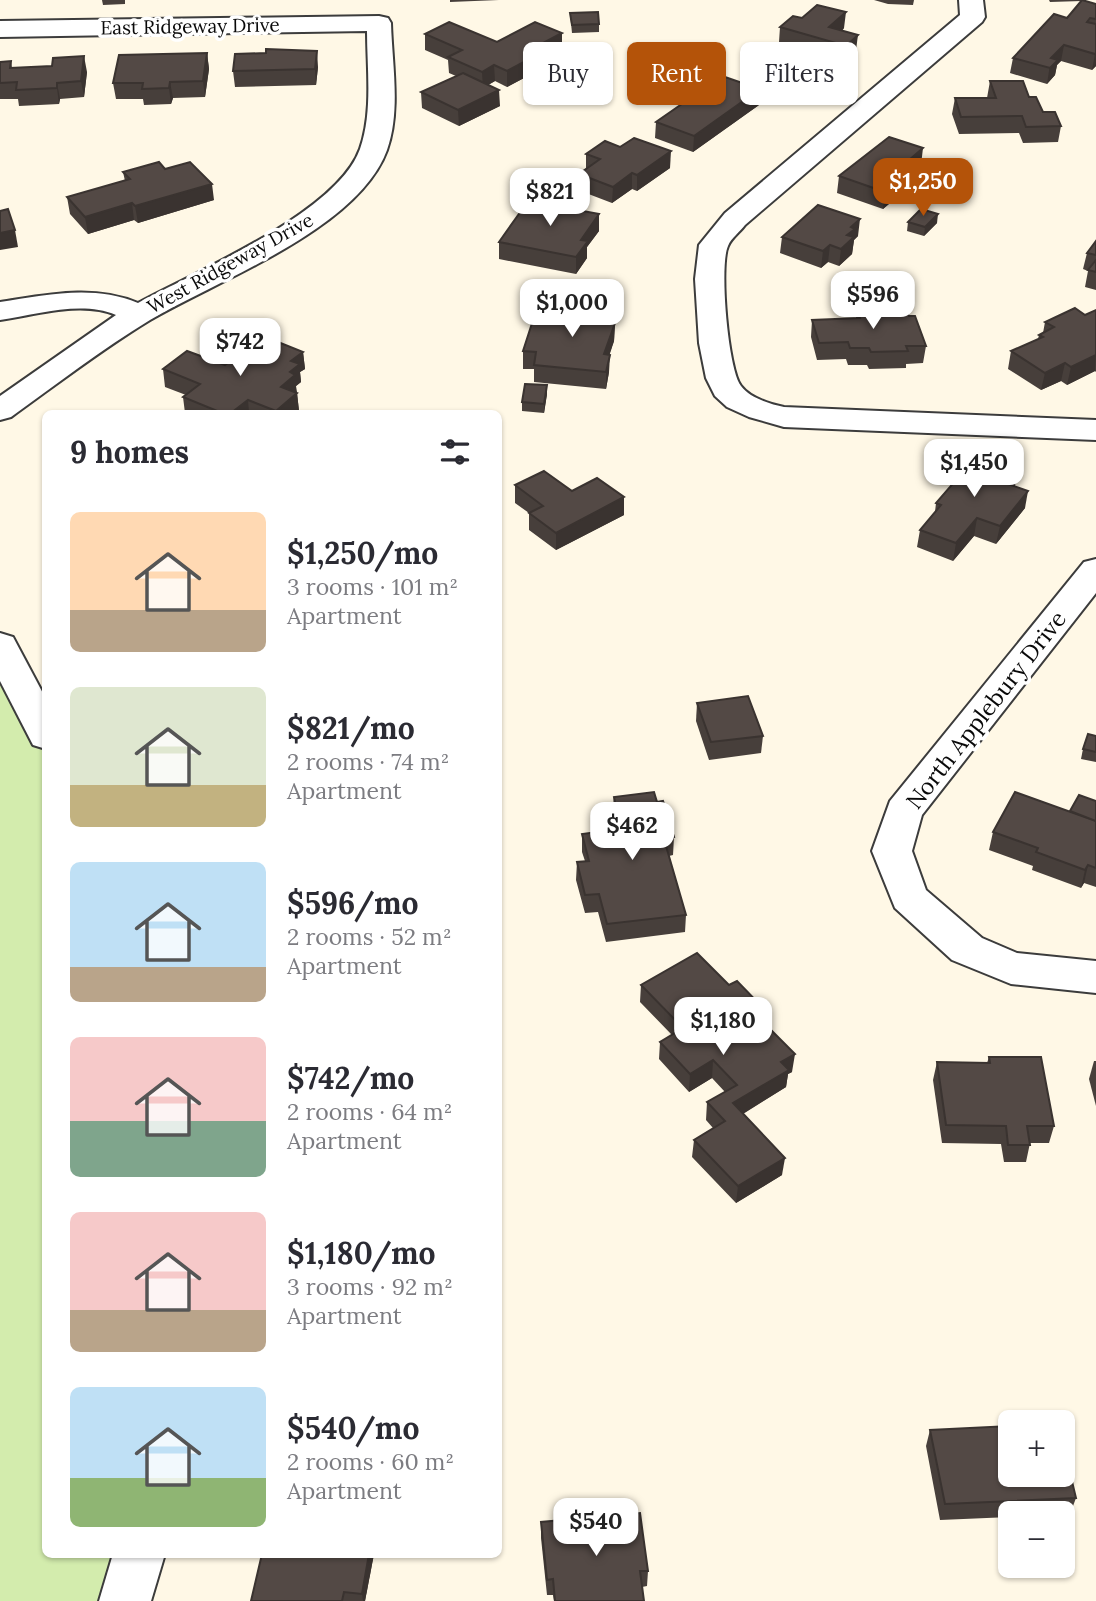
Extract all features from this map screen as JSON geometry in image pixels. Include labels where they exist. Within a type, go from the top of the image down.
[{"type":"street","points":[[971,0],[973,18],[735,219],[713,246],[710,275],[717,365],[727,389],[755,410],[784,417],[1096,430]]},
{"type":"street","name":"East Ridgeway Drive","points":[[0,29],[386,12]]},
{"type":"street","name":"West Ridgeway Drive","points":[[0,410],[139,314],[311,220],[362,173],[374,150],[379,121],[386,12]]},
{"type":"street","points":[[0,311],[73,300],[113,303],[139,314]]},
{"type":"street","name":"North Applebury Drive","points":[[1096,570],[904,811],[892,851],[909,898],[967,949],[1012,968],[1077,977],[1096,976]]},
{"type":"street","points":[[0,645],[42,728]]},
{"type":"street","points":[[125,1601],[138,1558]]},
{"type":"green space","points":[[0,645],[42,730],[42,1558],[138,1558],[125,1601],[0,1601]]},
{"type":"building","points":[[1082,0],[1096,4],[1096,19],[1090,18],[1087,22],[1096,24],[1095,54],[1064,45],[1051,58],[1058,60],[1050,68],[1013,58],[1054,14],[1067,18]]},
{"type":"building","points":[[817,5],[846,12],[829,27],[858,35],[850,42],[832,42],[780,27],[793,16],[802,18]]},
{"type":"building","points":[[598,12],[599,24],[572,25],[570,13]]},
{"type":"building","points":[[449,22],[497,42],[535,22],[562,33],[545,42],[523,42],[523,62],[507,71],[494,65],[482,72],[448,57],[462,50],[425,34]]},
{"type":"building","points":[[266,49],[317,51],[315,69],[233,71],[235,54],[266,53]]},
{"type":"building","points":[[207,53],[203,81],[170,82],[169,88],[142,89],[143,83],[113,83],[119,55]]},
{"type":"building","points":[[84,56],[81,81],[57,83],[57,88],[16,90],[17,82],[0,83],[0,62],[11,61],[10,68],[52,66],[53,58]]},
{"type":"building","points":[[463,73],[499,90],[458,110],[421,92]]},
{"type":"building","points":[[726,77],[740,82],[740,103],[694,136],[656,122],[680,105],[726,105]]},
{"type":"building","points":[[990,81],[1023,81],[1029,97],[1036,97],[1043,112],[1055,112],[1061,126],[1026,127],[1022,116],[961,117],[955,98],[996,98]]},
{"type":"building","points":[[889,137],[923,148],[908,161],[918,165],[885,192],[839,176]]},
{"type":"building","points":[[634,138],[671,151],[637,175],[632,173],[613,187],[579,174],[600,159],[586,154],[605,141],[620,147]]},
{"type":"building","points":[[159,162],[165,169],[190,162],[212,184],[85,217],[67,197],[130,179],[123,172]]},
{"type":"building","points":[[531,197],[563,204],[561,207],[599,214],[581,240],[588,241],[576,257],[499,242]]},
{"type":"building","points":[[818,205],[860,219],[851,227],[855,229],[847,235],[854,237],[841,249],[830,245],[823,251],[782,237]]},
{"type":"building","points":[[8,209],[15,230],[0,233],[0,211]]},
{"type":"building","points":[[921,209],[938,214],[925,227],[908,222]]},
{"type":"building","points":[[1096,241],[1096,255],[1087,253]]},
{"type":"building","points":[[1096,260],[1096,272],[1088,270]]},
{"type":"building","points":[[565,303],[606,307],[602,322],[615,323],[604,354],[610,355],[606,372],[534,365],[536,352],[523,351],[534,317],[561,319]]},
{"type":"building","points":[[903,308],[909,316],[915,316],[926,346],[906,346],[908,351],[871,352],[869,348],[850,348],[848,342],[819,343],[812,320],[860,318],[857,309]]},
{"type":"building","points":[[1075,308],[1085,315],[1096,310],[1096,355],[1071,367],[1065,363],[1045,373],[1011,351],[1043,337],[1039,335],[1054,327],[1045,322]]},
{"type":"building","points":[[268,338],[303,352],[291,361],[300,364],[290,372],[295,375],[281,387],[297,393],[277,410],[248,400],[235,410],[215,410],[183,397],[200,384],[163,369],[187,351],[225,365],[240,353],[245,356]]},
{"type":"building","points":[[525,384],[547,385],[544,404],[522,402]]},
{"type":"building","points":[[965,454],[1017,473],[1008,484],[1028,491],[1000,526],[977,518],[956,543],[920,530],[941,505],[936,503],[963,472],[952,468]]},
{"type":"building","points":[[544,471],[572,491],[597,478],[624,497],[556,533],[529,513],[543,506],[515,485]]},
{"type":"building","points":[[748,696],[763,736],[711,742],[697,703]]},
{"type":"building","points":[[1088,734],[1096,736],[1096,752],[1083,749]]},
{"type":"building","points":[[654,792],[657,802],[663,801],[674,837],[664,839],[686,915],[607,924],[599,894],[585,895],[577,862],[589,861],[582,834],[605,831],[600,810],[616,808],[614,797]]},
{"type":"building","points":[[1015,792],[1096,821],[1096,868],[1088,865],[1085,870],[1036,852],[1038,848],[993,832]]},
{"type":"building","points":[[1079,795],[1096,801],[1096,821],[1070,811]]},
{"type":"building","points":[[697,953],[729,985],[737,981],[770,1015],[761,1020],[795,1054],[781,1062],[789,1070],[733,1103],[785,1158],[738,1186],[694,1140],[725,1121],[707,1102],[737,1085],[713,1060],[690,1074],[660,1042],[683,1028],[641,985]]},
{"type":"building","points":[[989,1057],[1041,1057],[1054,1126],[1027,1126],[1030,1145],[1008,1145],[1006,1126],[946,1125],[937,1062],[990,1063]]},
{"type":"building","points":[[998,1427],[998,1487],[1073,1487],[1076,1498],[945,1504],[930,1430]]},
{"type":"building","points":[[640,1513],[648,1571],[640,1571],[644,1601],[555,1601],[553,1579],[547,1580],[541,1522]]},
{"type":"building","points":[[261,1558],[368,1558],[362,1594],[344,1592],[342,1601],[251,1601]]}]
